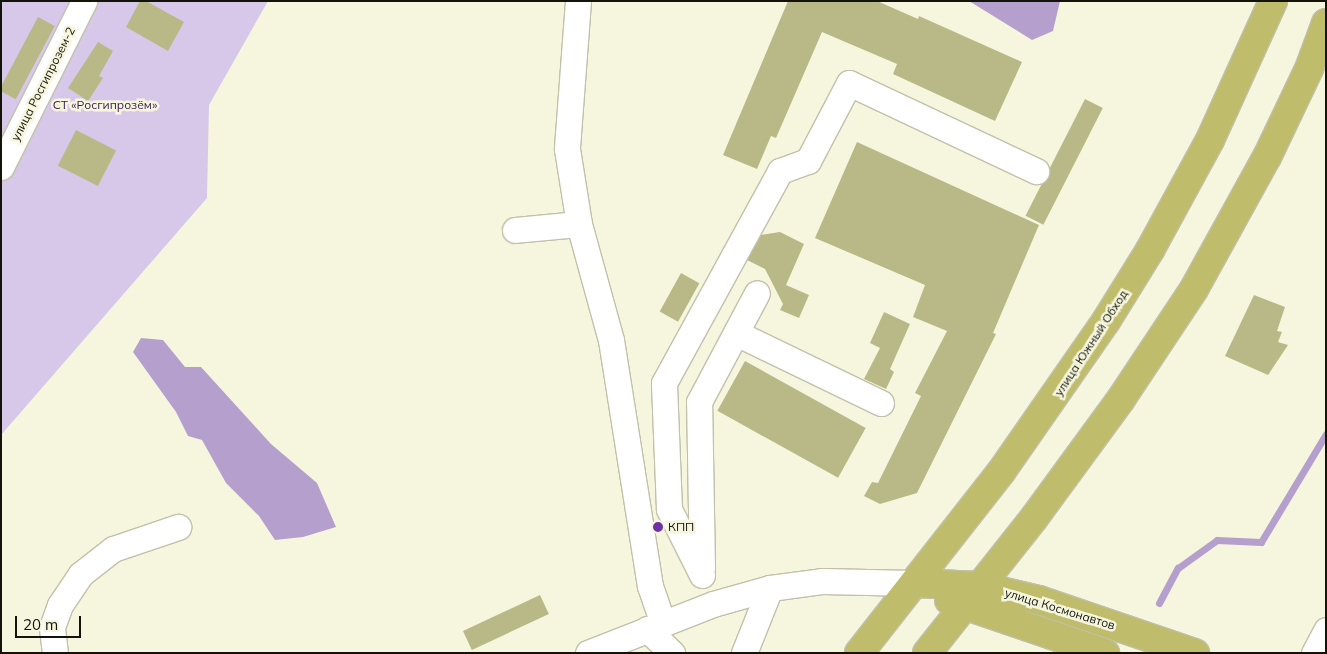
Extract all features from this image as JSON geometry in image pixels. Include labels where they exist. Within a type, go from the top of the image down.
[{"type":"main road","name":"улица Южный Обход","points":[[859,653],[1048,408],[1150,250],[1210,140],[1273,1]]},
{"type":"main road","points":[[927,653],[972,597],[1121,400],[1194,289],[1267,157],[1309,69],[1326,23]]},
{"type":"main road","name":"улица Космонавтов","points":[[914,583],[972,597],[1105,653]]},
{"type":"main road","name":"улица Космонавтов","points":[[972,597],[1039,600],[1195,653]]},
{"type":"street","name":"улица Росгипрозем-2","points":[[1,167],[84,1]]},
{"type":"street","points":[[578,1],[567,148],[579,224],[611,340],[655,626],[672,653]]},
{"type":"street","points":[[713,604],[702,575],[668,509],[664,383],[780,171],[808,161],[849,83],[1036,171]]},
{"type":"street","points":[[515,230],[579,224]]},
{"type":"street","points":[[702,575],[699,402],[757,293]]},
{"type":"street","points":[[736,333],[881,403]]},
{"type":"street","points":[[55,653],[52,627],[60,605],[81,574],[113,549],[178,527]]},
{"type":"street","points":[[588,653],[713,604],[770,588],[822,581],[914,583]]},
{"type":"street","points":[[744,653],[770,588]]},
{"type":"street","points":[[1314,653],[1326,630]]},
{"type":"green space","name":"СТ «Росгипрозём»","points":[[1,1],[268,1],[209,105],[207,198],[1,435]]},
{"type":"shaded area","points":[[969,1],[1060,1],[1053,31],[1032,40]]},
{"type":"shaded area","points":[[141,338],[163,340],[185,367],[201,367],[271,444],[317,483],[336,527],[303,537],[275,540],[259,516],[226,483],[202,440],[188,436],[176,412],[133,352]]},
{"type":"building","points":[[140,1],[146,1],[184,22],[168,51],[126,27]]},
{"type":"building","points":[[788,1],[877,1],[918,19],[919,16],[1022,62],[995,121],[893,74],[897,64],[822,32],[776,138],[771,136],[757,169],[723,155]]},
{"type":"building","points":[[38,17],[55,26],[16,99],[1,91],[1,87]]},
{"type":"building","points":[[98,42],[113,51],[99,76],[103,78],[88,101],[68,88]]},
{"type":"building","points":[[1085,99],[1103,108],[1043,225],[1026,216]]},
{"type":"building","points":[[76,130],[116,150],[98,186],[58,166]]},
{"type":"building","points":[[857,142],[1039,225],[993,333],[996,334],[917,493],[880,504],[864,496],[872,482],[878,483],[921,396],[915,393],[947,331],[913,317],[925,285],[815,238]]},
{"type":"building","points":[[780,232],[804,244],[786,285],[809,295],[799,318],[780,310],[783,304],[765,269],[747,260],[761,235]]},
{"type":"building","points":[[681,273],[699,283],[678,322],[660,311]]},
{"type":"building","points":[[1254,295],[1285,307],[1277,331],[1282,332],[1278,342],[1288,345],[1268,375],[1225,356]]},
{"type":"building","points":[[884,312],[910,324],[890,369],[894,372],[886,389],[864,379],[880,348],[870,343]]},
{"type":"building","points":[[745,361],[866,428],[838,478],[717,411]]},
{"type":"building","points":[[540,595],[549,614],[472,650],[463,631]]},
{"type":"waterway","points":[[1159,603],[1178,568],[1217,540],[1261,542],[1326,434]]},
{"type":"place","name":"КПП","points":[[658,527]]}]
